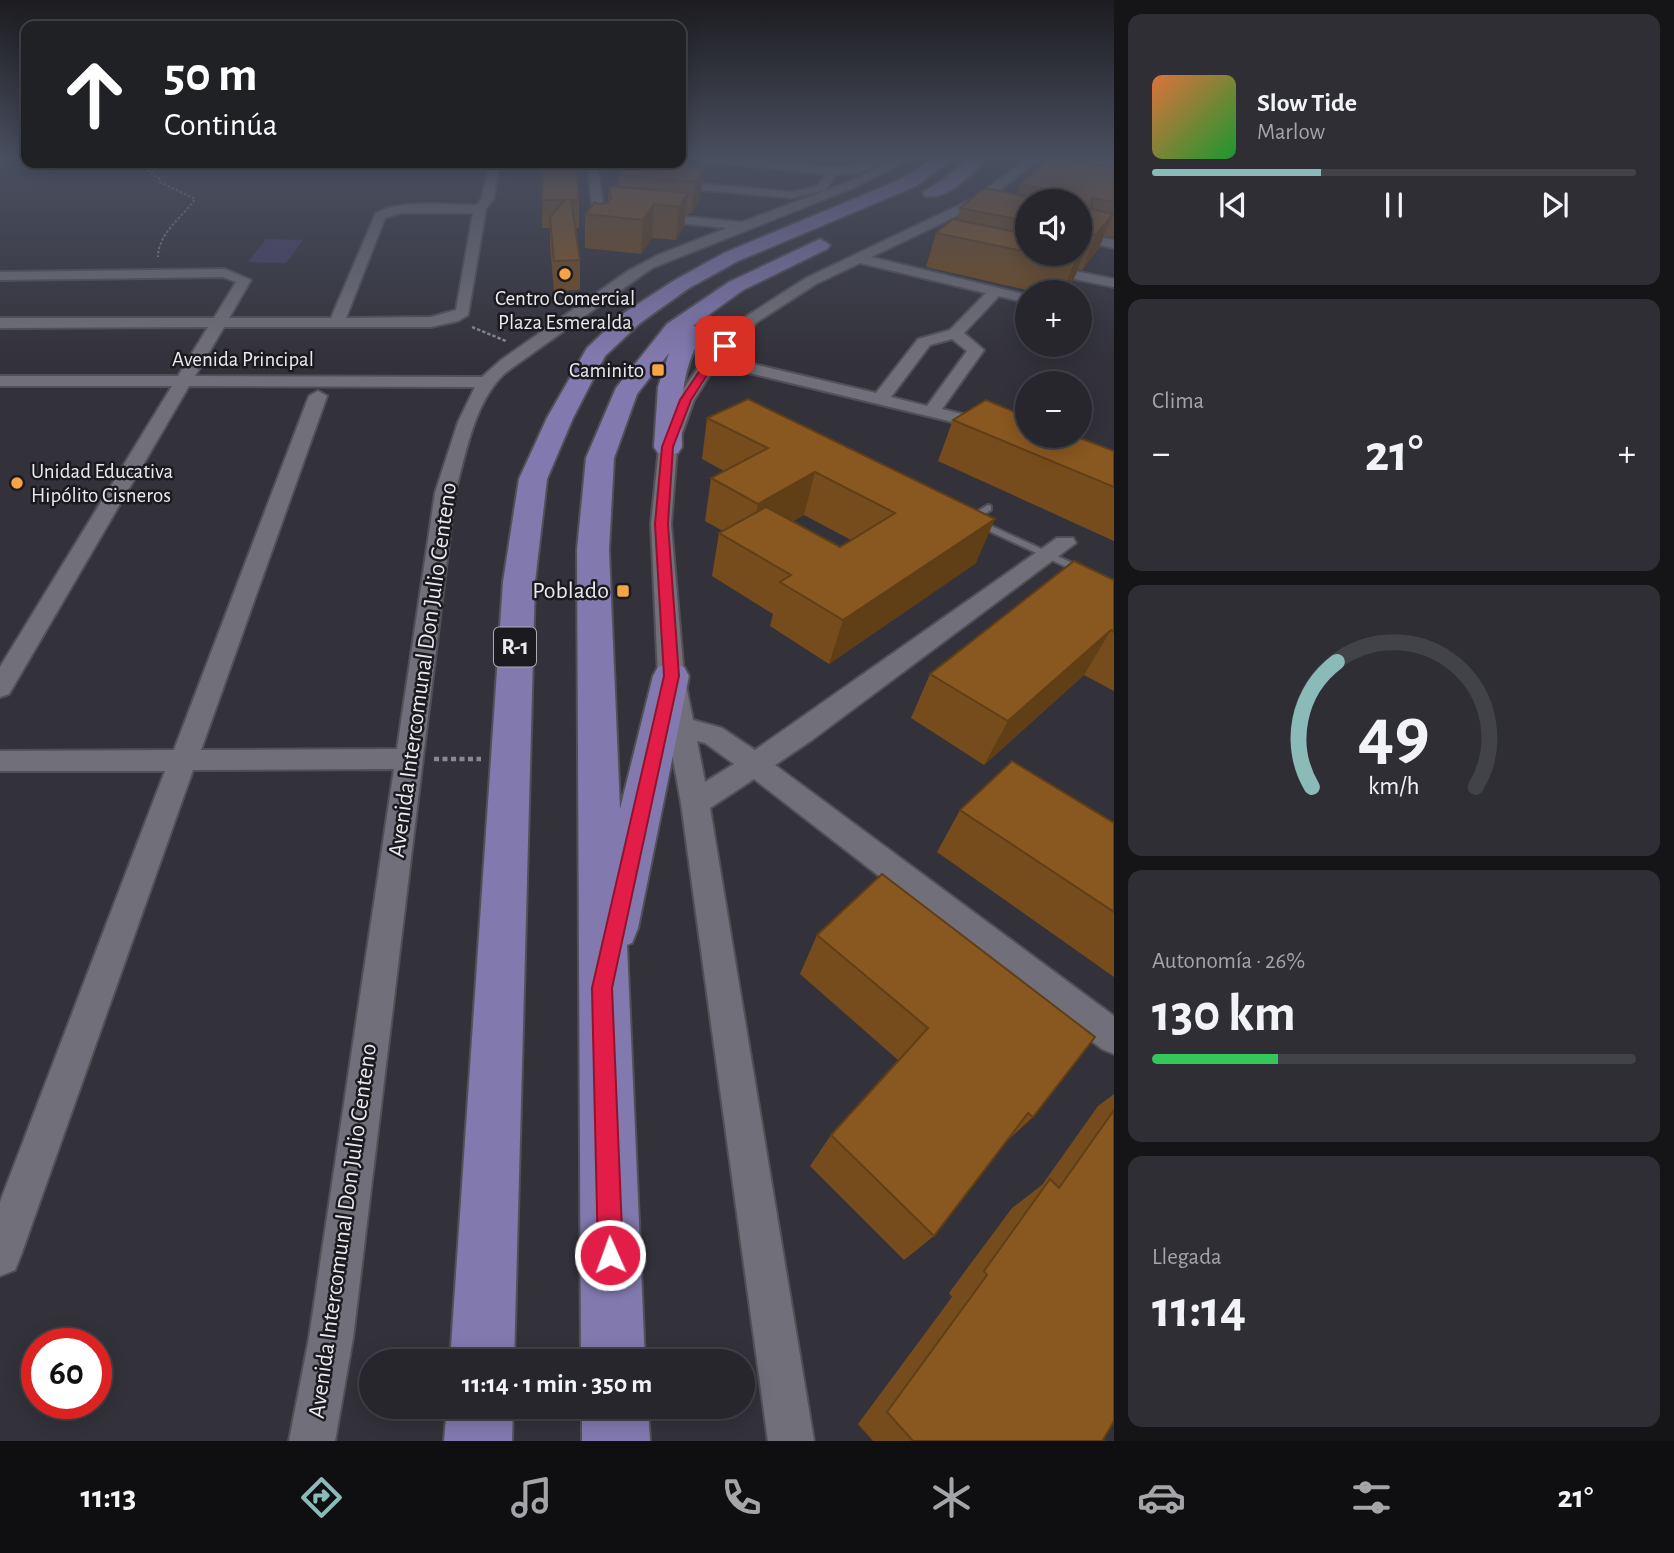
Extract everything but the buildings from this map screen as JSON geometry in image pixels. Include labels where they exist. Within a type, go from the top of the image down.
[{"type":"main road","name":"R-1","points":[[483,1349],[519,582],[533,479],[560,418],[595,353],[632,318],[694,277],[731,257],[809,224]]},
{"type":"main road","points":[[613,1349],[593,550],[600,458],[625,393],[675,330],[730,291],[867,224]]},
{"type":"main road","points":[[668,447],[668,388],[678,357],[690,337],[730,291]]},
{"type":"main road","points":[[602,988],[671,676]]},
{"type":"main road","points":[[478,1441],[479,1419]]},
{"type":"main road","points":[[615,1419],[616,1441]]},
{"type":"street","points":[[337,322],[377,224]]},
{"type":"street","points":[[0,323],[431,322],[453,318],[463,312],[477,224]]},
{"type":"street","points":[[601,232],[602,224]]},
{"type":"street","points":[[728,224],[745,226]]},
{"type":"street","name":"Avenida Intercomunal Don Julio Centeno","points":[[312,1441],[331,1338],[445,493],[458,450],[483,389],[509,362],[636,272],[662,258],[748,224]]},
{"type":"street","points":[[791,1441],[695,803],[683,727],[671,676],[661,524],[668,447],[685,400],[712,359],[751,319],[782,298],[858,258],[942,224]]},
{"type":"street","points":[[1092,239],[1114,244]]},
{"type":"street","points":[[858,258],[1015,296]]},
{"type":"street","points":[[1032,266],[1108,282],[1114,266]]},
{"type":"street","points":[[0,276],[225,273],[244,279],[0,688]]},
{"type":"street","points":[[880,400],[924,342],[955,333],[995,292]]},
{"type":"street","points":[[931,412],[976,350],[955,333]]},
{"type":"street","points":[[712,359],[1015,432]]},
{"type":"street","name":"Avenida Principal","points":[[0,381],[318,396],[483,389]]},
{"type":"street","name":"Avenida Principal","points":[[0,396],[178,389],[483,389]]},
{"type":"street","points":[[0,1255],[318,396]]},
{"type":"street","points":[[695,803],[757,765],[1056,549]]},
{"type":"street","points":[[683,727],[713,735],[757,765],[1114,1037]]},
{"type":"street","points":[[0,761],[408,760]]},
{"type":"lane","points":[[954,526],[988,508]]},
{"type":"lane","points":[[970,519],[1056,549],[1114,586]]},
{"type":"path","points":[[169,273],[157,254],[165,232],[174,224]]},
{"type":"path","points":[[463,312],[469,325],[515,345]]},
{"type":"path","points":[[408,760],[510,759]]},
{"type":"shaded area","points":[[266,239],[303,240],[286,263],[248,262]]},
{"type":"place","name":"Centro Comercial Plaza Esmeralda","points":[[565,274]]},
{"type":"place","name":"Caminito","points":[[658,370]]},
{"type":"place","name":"Unidad Educativa Hipólito Cisneros","points":[[17,483]]},
{"type":"place","name":"Poblado","points":[[623,591]]},
{"type":"route","points":[[610,1255],[602,988],[671,676],[661,524],[668,447],[685,400],[712,359],[725,346]]}]
